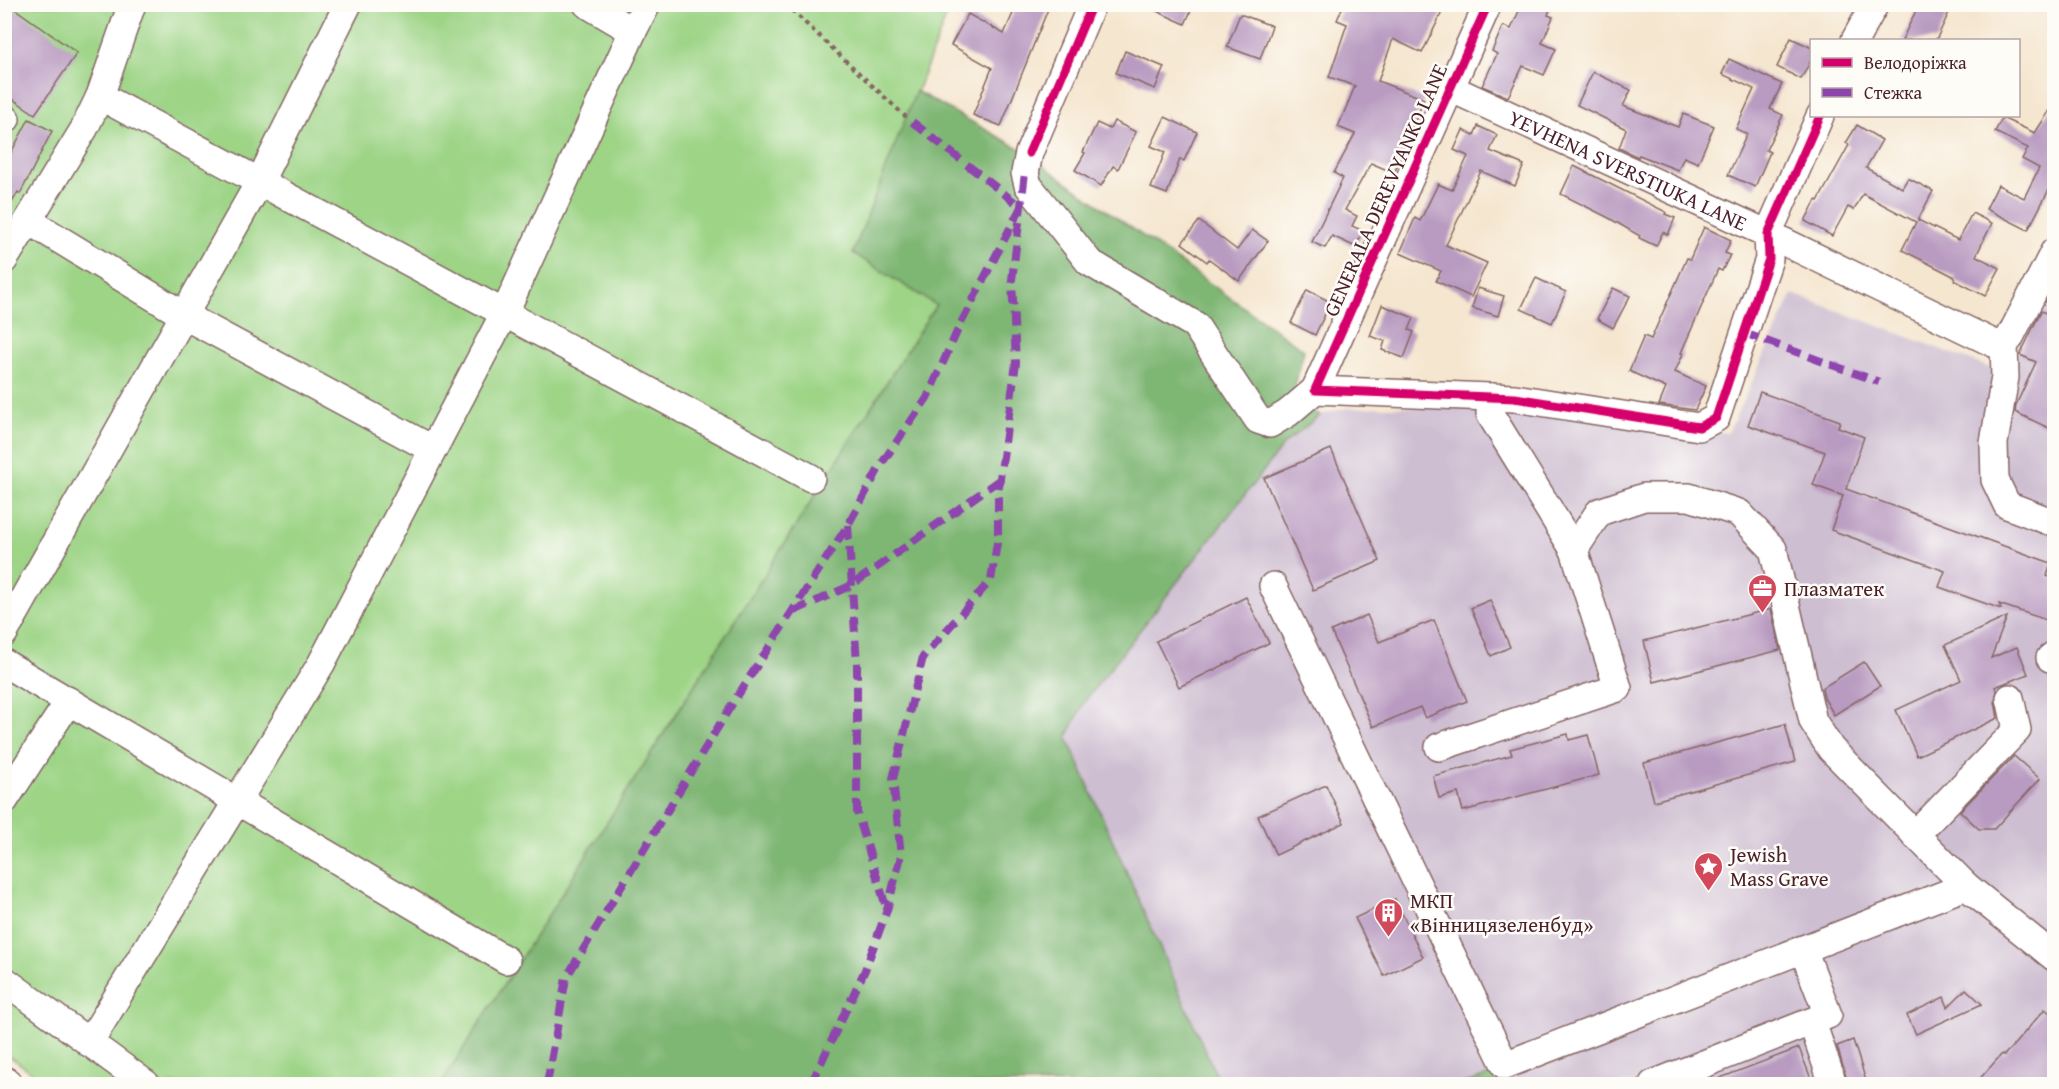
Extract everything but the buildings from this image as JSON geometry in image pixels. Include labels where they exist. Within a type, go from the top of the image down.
[{"type":"street","points":[[4,260],[79,137],[100,96],[132,4]]},
{"type":"street","points":[[4,633],[260,181],[348,4]]},
{"type":"street","points":[[587,4],[633,31]]},
{"type":"street","points":[[89,1043],[321,664],[505,312],[647,4]]},
{"type":"street","points":[[1092,4],[1029,153],[1025,173],[1028,185],[1089,262],[1195,325],[1258,420],[1270,424],[1288,413],[1315,390],[1515,399],[1699,427],[1716,418],[1769,259],[1768,234],[1820,117]]},
{"type":"street","name":"GENERALA DEREVYANKO LANE","points":[[1315,390],[1488,4]]},
{"type":"street","points":[[1856,39],[1875,4]]},
{"type":"street","name":"YEVHENA SVERSTIUKA LANE","points":[[1450,88],[1768,234],[1993,343],[2004,344]]},
{"type":"street","points":[[100,96],[811,478]]},
{"type":"street","points":[[29,221],[185,316],[432,449]]},
{"type":"street","points":[[2055,252],[2004,344],[2005,377],[1994,443],[1995,480],[2007,505],[2055,523]]},
{"type":"street","points":[[1439,747],[1618,688],[1574,550],[1490,414],[1491,397]]},
{"type":"street","points":[[1574,550],[1599,512],[1644,498],[1689,497],[1739,513],[1773,549],[1813,721],[1831,749],[1966,886],[2055,957]]},
{"type":"street","points":[[1273,586],[1505,1065],[1966,886]]},
{"type":"street","points":[[4,663],[506,960]]},
{"type":"street","points":[[1915,834],[2017,730],[2010,698]]},
{"type":"street","points":[[4,801],[69,701]]},
{"type":"street","points":[[1653,1084],[1828,1015],[1803,949]]},
{"type":"street","points":[[4,980],[146,1084]]},
{"type":"street","points":[[1812,1022],[1833,1084]]},
{"type":"path","points":[[785,4],[906,117]]},
{"type":"shaded area","points":[[2054,279],[2054,1084],[1498,1084],[1493,1074],[1462,1084],[1220,1084],[1067,737],[1085,701],[1285,443],[1320,415],[1346,408],[1475,405],[1728,433],[1793,294],[2007,374]]},
{"type":"green space","points":[[5,5],[951,5],[853,253],[936,305],[441,1084],[48,1084],[5,1053]]},
{"type":"green space","points":[[916,91],[1017,147],[1304,350],[1292,398],[1320,415],[1285,443],[1085,701],[1067,737],[1220,1084],[441,1084],[936,305],[853,253]]},
{"type":"green space","points":[[1494,1074],[1498,1084],[1462,1084]]},
{"type":"marked path","points":[[547,1084],[566,978],[729,709],[848,525],[882,463],[927,398],[960,325],[1021,207],[906,117]]},
{"type":"marked path","points":[[811,1084],[865,970],[887,910],[901,856],[893,779],[923,657],[991,580],[998,537],[998,493],[1016,363],[1012,280],[1025,173]]},
{"type":"marked path","points":[[1744,333],[1879,382]]},
{"type":"marked path","points":[[794,611],[852,585],[999,480]]},
{"type":"marked path","points":[[848,525],[857,664],[857,812],[887,910]]},
{"type":"cycle path","points":[[1029,153],[1092,4]]},
{"type":"cycle path","points":[[1488,4],[1315,390],[1515,398],[1699,427],[1716,418],[1769,259],[1768,234],[1820,117]]},
{"type":"place","name":"Плазматек","points":[[1763,614]]},
{"type":"place","name":"Jewish Mass Grave","points":[[1709,892]]},
{"type":"place","name":"МКП «Вінницязеленбуд»","points":[[1389,938]]}]
